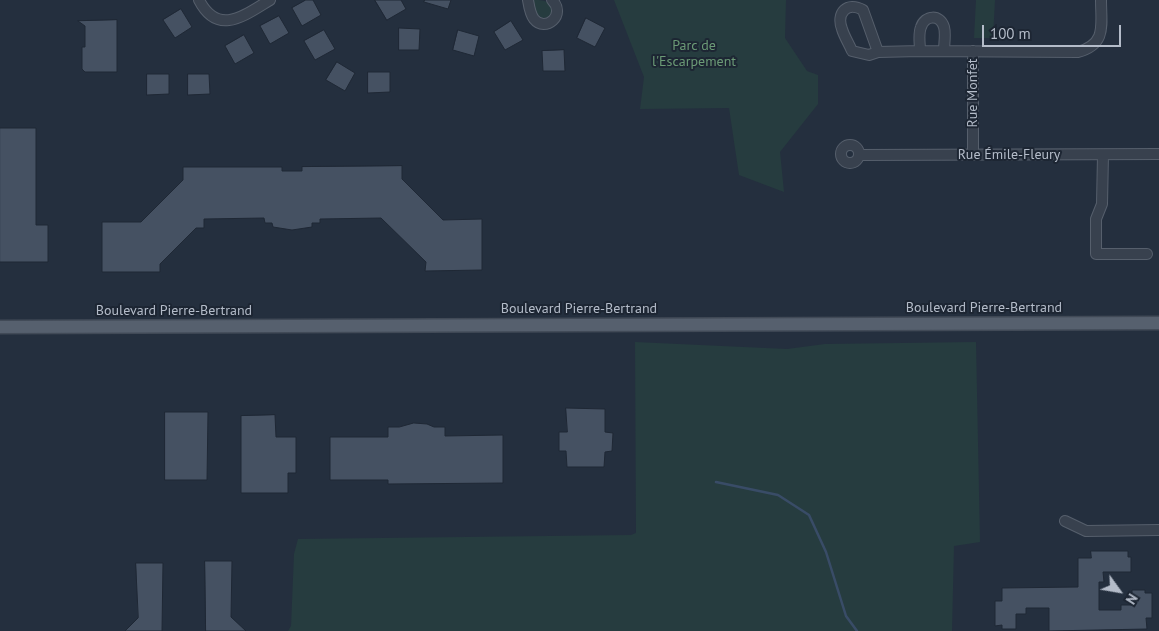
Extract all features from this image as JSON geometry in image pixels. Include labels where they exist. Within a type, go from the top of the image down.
[{"type":"main road","name":"Boulevard Pierre-Bertrand","points":[[0,326],[1159,323]]},
{"type":"street","points":[[198,0],[202,7],[211,15],[230,21],[242,17],[270,0]]},
{"type":"street","points":[[528,0],[532,17],[535,21],[543,24],[551,22],[557,15],[556,6],[552,0]]},
{"type":"street","name":"Rue Monfet","points":[[973,155],[972,51],[1078,52],[1088,49],[1098,39],[1101,27],[1101,0]]},
{"type":"street","points":[[878,52],[863,10],[856,6],[850,6],[844,10],[841,17],[841,27],[852,51],[869,55],[878,52],[972,51]]},
{"type":"street","points":[[920,51],[921,27],[931,17],[942,22],[944,28],[944,51]]},
{"type":"street","name":"Rue Émile-Fleury","points":[[859,155],[1159,154]]},
{"type":"street","points":[[1103,155],[1102,204],[1096,219],[1096,254],[1147,254]]},
{"type":"street","points":[[1065,521],[1086,530],[1159,530]]},
{"type":"green space","points":[[532,0],[549,3],[552,14],[549,17],[542,18],[535,12]]},
{"type":"green space","name":"Parc de l'Escarpement","points":[[614,0],[786,0],[785,38],[807,71],[818,75],[818,104],[780,152],[784,192],[739,175],[729,108],[640,109],[644,77]]},
{"type":"green space","points":[[976,0],[995,0],[993,38],[974,38]]},
{"type":"green space","points":[[635,342],[787,349],[825,344],[976,342],[980,542],[954,546],[952,631],[288,631],[291,626],[294,554],[298,539],[631,535],[636,533]]},
{"type":"building","points":[[306,0],[313,0],[321,15],[302,26],[292,8]]},
{"type":"building","points":[[375,0],[401,0],[406,9],[387,20]]},
{"type":"building","points":[[425,0],[451,0],[448,9],[424,2]]},
{"type":"building","points":[[181,9],[192,27],[175,38],[163,20]]},
{"type":"building","points":[[279,16],[289,33],[270,44],[260,26]]},
{"type":"building","points":[[586,18],[605,28],[595,47],[577,38]]},
{"type":"building","points":[[117,20],[117,72],[85,72],[82,69],[82,47],[85,47],[85,26],[78,21]]},
{"type":"building","points":[[511,21],[523,40],[505,50],[494,32]]},
{"type":"building","points":[[399,28],[420,29],[419,50],[399,50]]},
{"type":"building","points":[[324,30],[335,49],[315,60],[304,41]]},
{"type":"building","points":[[458,30],[479,36],[474,56],[453,50]]},
{"type":"building","points":[[244,35],[254,53],[235,64],[225,46]]},
{"type":"building","points":[[564,50],[565,71],[543,71],[542,51]]},
{"type":"building","points":[[337,62],[355,73],[345,91],[326,80]]},
{"type":"building","points":[[368,72],[390,72],[390,92],[368,93]]},
{"type":"building","points":[[147,74],[169,74],[169,94],[147,95]]},
{"type":"building","points":[[188,74],[209,74],[210,94],[188,95]]},
{"type":"building","points":[[0,128],[36,128],[36,225],[48,225],[48,262],[0,262]]},
{"type":"building","points":[[402,166],[402,179],[443,220],[482,219],[482,270],[425,271],[426,262],[381,218],[320,219],[320,223],[312,223],[312,227],[292,230],[273,227],[272,223],[265,223],[264,218],[204,219],[204,228],[196,228],[160,264],[160,272],[102,272],[102,222],[141,222],[183,180],[183,167],[282,167],[282,171],[302,171],[302,167]]},
{"type":"building","points":[[566,408],[605,409],[605,432],[613,433],[612,451],[605,452],[604,467],[567,467],[566,451],[559,451],[559,432],[567,432]]},
{"type":"building","points":[[165,412],[208,412],[207,480],[165,480]]},
{"type":"building","points":[[275,415],[276,437],[296,437],[296,473],[288,473],[288,493],[241,493],[241,416]]},
{"type":"building","points":[[414,423],[445,427],[445,436],[503,435],[503,483],[388,484],[388,480],[330,480],[330,437],[388,437],[388,427],[399,427]]},
{"type":"building","points":[[1091,551],[1128,551],[1128,557],[1131,557],[1131,572],[1103,572],[1104,582],[1099,582],[1099,610],[1121,610],[1121,605],[1132,605],[1132,590],[1145,590],[1145,593],[1152,593],[1152,618],[1146,618],[1147,629],[1049,631],[1049,608],[1026,608],[1026,614],[1016,614],[1016,629],[1002,629],[1002,625],[995,626],[995,601],[1002,601],[1002,588],[1078,587],[1078,558],[1091,558]]},
{"type":"building","points":[[205,561],[232,561],[231,617],[246,631],[206,631]]},
{"type":"building","points":[[136,563],[163,563],[162,631],[125,631],[138,618]]},
{"type":"waterway","points":[[716,482],[778,495],[809,515],[826,552],[846,616],[857,631]]}]
